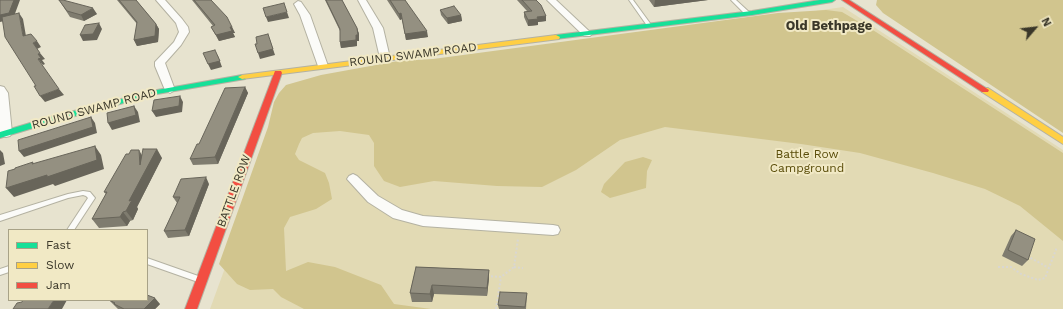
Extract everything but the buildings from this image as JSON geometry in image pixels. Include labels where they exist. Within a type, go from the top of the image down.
[{"type":"main road","name":"ROUND SWAMP ROAD","points":[[3,134],[98,107],[170,90],[323,66],[650,26],[832,0]]},
{"type":"main road","points":[[844,0],[1063,141]]},
{"type":"main road","name":"BATTLE ROW","points":[[191,309],[278,73]]},
{"type":"street","points":[[160,0],[179,21],[184,32],[178,44],[165,55],[160,62],[160,66],[170,90]]},
{"type":"street","points":[[362,0],[378,28],[385,58]]},
{"type":"street","points":[[551,0],[587,34]]},
{"type":"street","points":[[298,4],[305,15],[323,66]]},
{"type":"street","points":[[0,89],[3,93],[3,134]]},
{"type":"street","points":[[353,179],[373,199],[398,214],[423,221],[553,230]]},
{"type":"lane","points":[[631,0],[650,26]]},
{"type":"lane","points":[[733,0],[747,13]]},
{"type":"lane","points":[[0,218],[68,196],[83,193],[88,194],[92,198],[71,229]]},
{"type":"lane","points":[[148,261],[201,280]]},
{"type":"path","points":[[514,267],[519,227]]},
{"type":"path","points":[[998,267],[1011,267],[1020,274],[1038,280],[1045,278],[1057,247]]},
{"type":"path","points":[[1026,256],[1049,268]]},
{"type":"path","points":[[486,276],[501,277],[514,267],[523,268]]},
{"type":"path","points":[[496,309],[501,277]]},
{"type":"green space","name":"Battle Row Campground","points":[[843,7],[1063,150],[1063,309],[210,309],[291,87]]},
{"type":"shaded area","points":[[877,0],[1063,0],[1063,133],[883,13],[876,5]]},
{"type":"shaded area","points":[[826,10],[842,12],[876,32],[1063,153],[1063,241],[1020,206],[985,189],[860,153],[801,144],[665,127],[620,140],[576,170],[542,187],[497,186],[434,181],[400,187],[384,181],[374,166],[374,143],[369,135],[340,131],[313,133],[302,138],[295,154],[299,160],[325,173],[329,183],[332,199],[316,209],[290,217],[284,228],[286,271],[308,262],[335,267],[381,285],[394,304],[431,309],[304,309],[281,297],[273,289],[250,290],[237,284],[219,264],[268,127],[274,102],[286,85],[321,75],[398,61],[433,59],[778,13]]},
{"type":"shaded area","points":[[643,157],[652,160],[647,171],[646,188],[610,198],[601,192],[604,184],[625,162]]},
{"type":"traffic: fast","points":[[556,37],[752,13],[832,0]]},
{"type":"traffic: fast","points":[[0,135],[50,120],[157,92],[242,77]]},
{"type":"traffic: slow","points":[[242,77],[556,37]]},
{"type":"traffic: slow","points":[[985,90],[1063,141]]},
{"type":"traffic: jam","points":[[845,0],[985,90]]},
{"type":"traffic: jam","points":[[191,309],[278,73]]},
{"type":"district","name":"Old Bethpage","points":[[829,26]]}]
